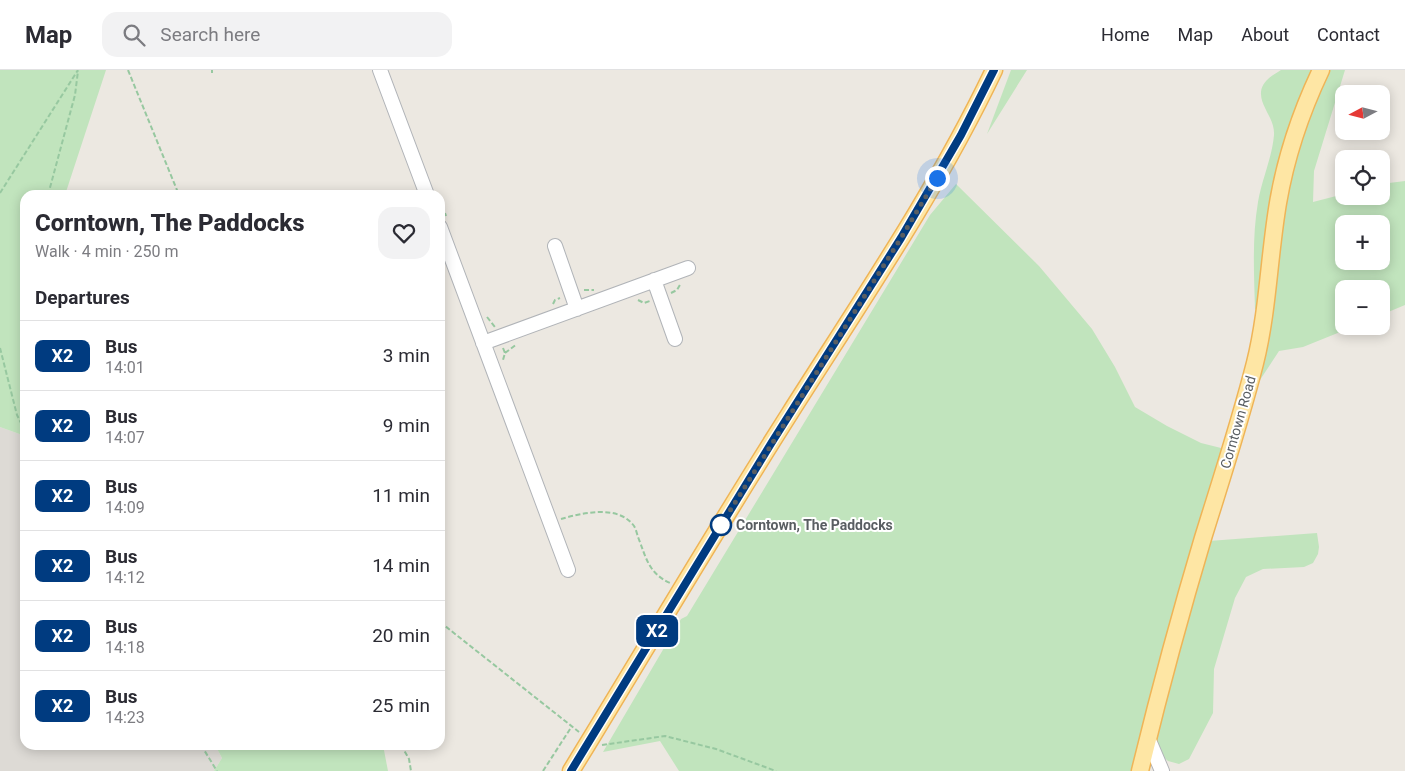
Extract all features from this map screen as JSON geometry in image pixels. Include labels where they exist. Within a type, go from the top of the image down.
[{"type":"main road","points":[[571,771],[772,442],[901,238],[961,135],[994,70]]},
{"type":"main road","name":"Corntown Road","points":[[1140,771],[1203,540],[1255,363],[1264,318],[1278,202],[1289,153],[1308,99],[1321,70]]},
{"type":"street","points":[[380,70],[425,190]]},
{"type":"street","points":[[445,240],[568,570]]},
{"type":"street","points":[[555,246],[577,308]]},
{"type":"street","points":[[483,343],[688,268]]},
{"type":"street","points":[[654,280],[675,339]]},
{"type":"street","points":[[1148,738],[1162,771]]},
{"type":"path","points":[[0,193],[78,70]]},
{"type":"path","points":[[49,190],[75,95],[78,70]]},
{"type":"path","points":[[128,70],[177,190]]},
{"type":"path","points":[[0,348],[20,421]]},
{"type":"path","points":[[559,520],[575,515],[608,511],[620,516],[634,526],[652,570],[659,578],[676,586]]},
{"type":"path","points":[[445,626],[572,726],[602,745],[665,736],[716,748],[776,771]]},
{"type":"path","points":[[543,771],[572,726]]},
{"type":"path","points":[[204,750],[217,771]]},
{"type":"path","points":[[404,750],[409,759],[411,771]]},
{"type":"shaded area","points":[[0,427],[20,434],[20,750],[218,750],[222,758],[214,771],[0,771]]},
{"type":"green space","points":[[0,70],[106,70],[67,190],[20,190],[20,434],[0,427]]},
{"type":"green space","points":[[1011,70],[1027,70],[987,134]]},
{"type":"green space","points":[[1281,70],[1315,70],[1261,311],[1255,309],[1255,228],[1258,202],[1271,152],[1274,129],[1263,103],[1261,92],[1271,76]]},
{"type":"green space","points":[[1328,70],[1345,70],[1340,85],[1335,85],[1335,103],[1314,171],[1313,202],[1335,196],[1335,205],[1390,205],[1390,183],[1405,181],[1405,305],[1390,311],[1390,280],[1335,280],[1335,334],[1303,347],[1279,351],[1256,386],[1283,219],[1304,126]]},
{"type":"green space","points":[[956,184],[1039,266],[1092,329],[1115,367],[1135,407],[1201,443],[1225,449],[1134,771],[679,771],[660,741],[603,752],[681,619],[687,616],[930,215]]},
{"type":"green space","points":[[1317,533],[1319,547],[1318,554],[1313,563],[1304,567],[1263,569],[1246,577],[1235,598],[1214,669],[1213,713],[1189,759],[1179,764],[1168,761],[1160,754],[1156,738],[1209,541]]},
{"type":"green space","points":[[218,750],[384,750],[388,771],[214,771],[222,758]]},
{"type":"bus line","name":"X2","points":[[571,771],[772,442],[901,238],[961,135],[994,70]]},
{"type":"place","name":"Corntown, The Paddocks","points":[[721,525]]},
{"type":"route","points":[[721,525],[937,178]]}]
